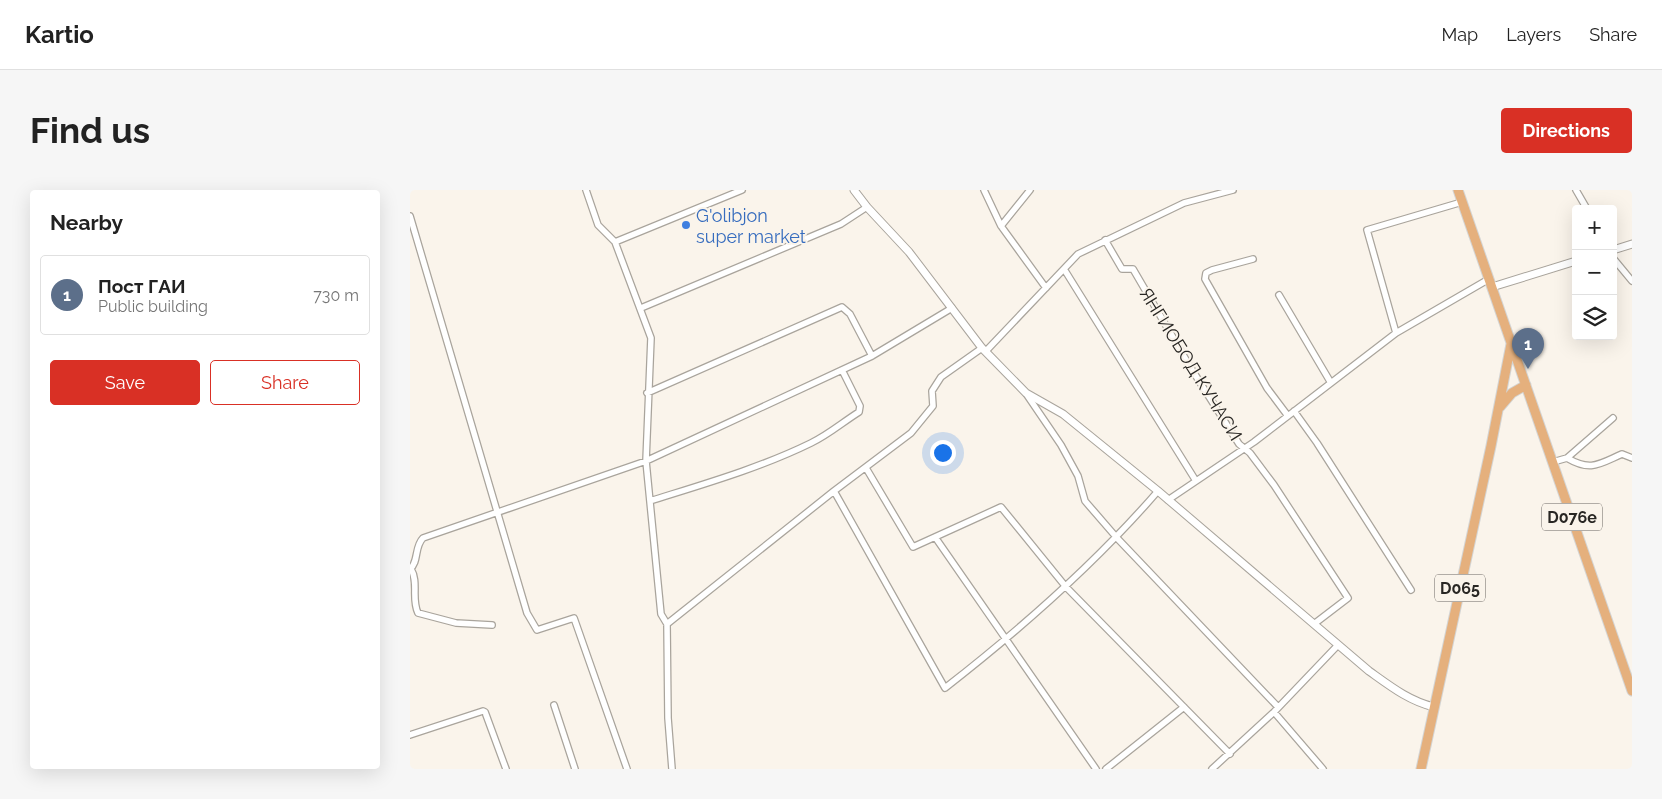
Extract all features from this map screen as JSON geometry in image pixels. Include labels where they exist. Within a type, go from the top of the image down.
[{"type":"main road","name":"D076e","points":[[1458,190],[1632,691]]},
{"type":"main road","name":"D065","points":[[1421,769],[1511,344]]},
{"type":"main road","name":"D065","points":[[1499,407],[1508,396],[1526,385]]},
{"type":"main road","points":[[1508,396],[1518,395],[1532,401]]},
{"type":"street","points":[[586,190],[598,225],[615,242],[651,338],[647,393],[646,460],[661,614],[667,624],[668,718],[672,769]]},
{"type":"street","points":[[615,242],[742,190]]},
{"type":"street","points":[[854,190],[867,207],[909,252],[984,349],[1026,393],[1061,445],[1078,476],[1085,501],[1276,710],[1323,769]]},
{"type":"street","points":[[984,190],[1001,226],[1046,288]]},
{"type":"street","points":[[1001,226],[1030,190]]},
{"type":"street","points":[[667,624],[834,491],[911,433],[932,406],[932,391],[941,377],[984,349],[1078,254],[1184,203],[1233,190]]},
{"type":"street","points":[[1576,190],[1585,205]]},
{"type":"street","points":[[1396,333],[1367,230],[1462,202]]},
{"type":"street","points":[[641,308],[841,224],[867,207]]},
{"type":"street","points":[[410,216],[527,613],[537,630],[574,618],[627,769]]},
{"type":"street","name":"ЯНГИОБОД КУЧАСИ","points":[[1105,240],[1122,269],[1134,269],[1189,365],[1239,444],[1245,448],[1274,485],[1348,598],[1314,624]]},
{"type":"street","points":[[1617,249],[1632,244]]},
{"type":"street","points":[[1253,259],[1212,270],[1206,273],[1205,279],[1267,388],[1288,416]]},
{"type":"street","points":[[1168,500],[1245,448],[1396,333],[1491,283],[1572,262]]},
{"type":"street","points":[[1617,263],[1632,281]]},
{"type":"street","points":[[1064,269],[1196,482]]},
{"type":"street","points":[[1279,295],[1331,383]]},
{"type":"street","points":[[647,393],[842,307],[850,314],[872,356]]},
{"type":"street","points":[[492,625],[456,623],[418,613],[416,607],[416,576],[411,569],[415,565],[419,542],[424,538],[497,511],[646,460],[872,356],[952,308]]},
{"type":"street","points":[[650,501],[740,472],[805,446],[859,412],[860,406],[842,370]]},
{"type":"street","points":[[1026,393],[1063,414],[1158,491],[1338,645],[1401,694],[1422,704],[1434,707]]},
{"type":"street","points":[[1294,411],[1317,443],[1411,590]]},
{"type":"street","points":[[1553,462],[1567,458],[1613,418]]},
{"type":"street","points":[[1567,458],[1578,465],[1591,468],[1622,454],[1632,458]]},
{"type":"street","points":[[866,468],[913,547],[1001,507],[1066,587],[1230,754]]},
{"type":"street","points":[[834,491],[945,688],[1005,641],[1066,587],[1117,538],[1158,491]]},
{"type":"street","points":[[935,537],[1005,641],[1096,769]]},
{"type":"street","points":[[1212,769],[1276,710],[1338,645]]},
{"type":"street","points":[[554,705],[575,769]]},
{"type":"street","points":[[1106,769],[1184,707]]},
{"type":"street","points":[[410,735],[483,711],[506,769]]},
{"type":"place","name":"G'olibjon super market","points":[[686,225]]},
{"type":"place","name":"Пост ГАИ","points":[[1528,369]]}]
